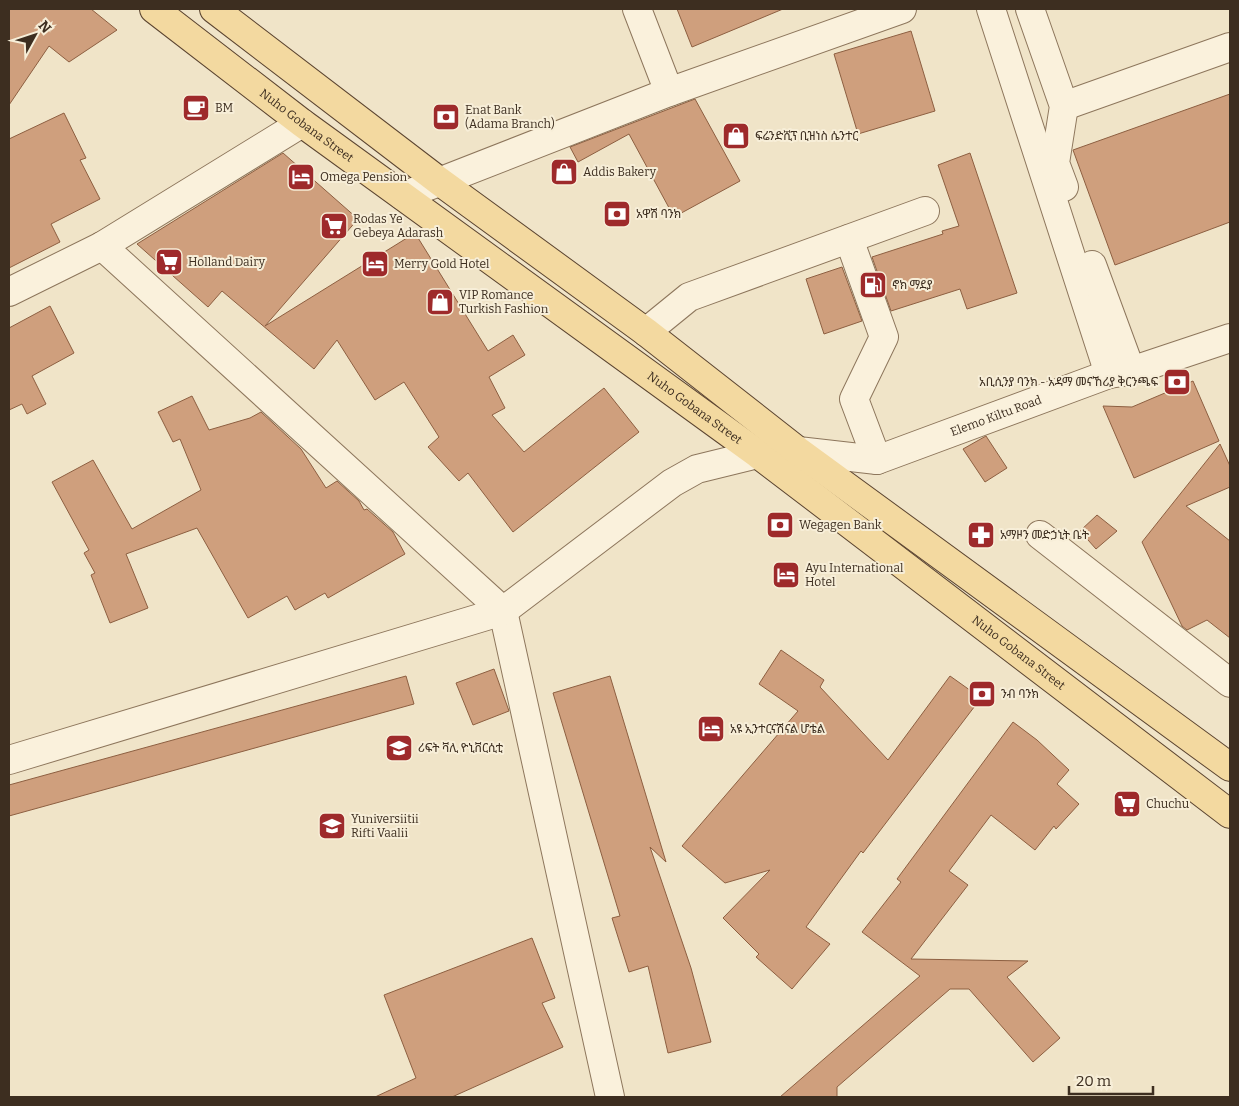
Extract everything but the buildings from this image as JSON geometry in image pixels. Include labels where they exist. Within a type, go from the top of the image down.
[{"type":"main road","name":"Nuho Gobana Street","points":[[154,9],[302,123],[758,454],[1230,814]]},
{"type":"main road","points":[[214,9],[439,181],[646,332],[798,451],[1230,767]]},
{"type":"street","points":[[636,9],[669,92]]},
{"type":"street","points":[[403,196],[669,92],[902,9]]},
{"type":"street","points":[[991,9],[1120,372]]},
{"type":"street","points":[[1030,9],[1064,106],[1055,163],[1120,372]]},
{"type":"street","points":[[1064,106],[1230,47]]},
{"type":"street","points":[[9,292],[102,246],[302,123]]},
{"type":"street","points":[[646,332],[689,297],[925,211]]},
{"type":"street","points":[[849,238],[884,337],[854,399],[877,460]]},
{"type":"street","points":[[102,246],[503,611],[610,1097]]},
{"type":"street","name":"Elemo Kiltu Road","points":[[503,611],[672,483],[697,469],[758,454],[798,451],[877,460],[1120,372],[1230,338]]},
{"type":"street","points":[[1040,535],[1230,683]]},
{"type":"street","points":[[9,760],[503,611]]},
{"type":"place","name":"BM","points":[[196,108]]},
{"type":"place","name":"Enat Bank (Adama Branch)","points":[[446,117]]},
{"type":"place","name":"ፍሬንድሺፕ ቢዝነስ ሴንተር","points":[[736,136]]},
{"type":"place","name":"Addis Bakery","points":[[564,172]]},
{"type":"place","name":"Omega Pension","points":[[301,177]]},
{"type":"place","name":"አዋሽ ባንክ","points":[[617,214]]},
{"type":"place","name":"Rodas Ye Gebeya Adarash","points":[[334,226]]},
{"type":"place","name":"Holland Dairy","points":[[169,262]]},
{"type":"place","name":"Merry Gold Hotel","points":[[375,264]]},
{"type":"place","name":"ኖክ ማደያ","points":[[873,285]]},
{"type":"place","name":"VIP Romance Turkish Fashion","points":[[440,302]]},
{"type":"place","name":"አቢሲንያ ባንክ - አዳማ መናኸሪያ ቅርንጫፍ","points":[[1177,382]]},
{"type":"place","name":"Wegagen Bank","points":[[780,525]]},
{"type":"place","name":"አማዞን መድኃኒት ቤት","points":[[981,535]]},
{"type":"place","name":"Ayu International Hotel","points":[[786,575]]},
{"type":"place","name":"ንብ ባንክ","points":[[982,694]]},
{"type":"place","name":"አዩ ኢንተርናሽናል ሆቴል","points":[[711,729]]},
{"type":"place","name":"ሪፍት ቫሊ ዮኒቨርሲቲ","points":[[399,748]]},
{"type":"place","name":"Chuchu","points":[[1127,804]]},
{"type":"place","name":"Yuniversiitii Rifti Vaalii","points":[[332,826]]}]
